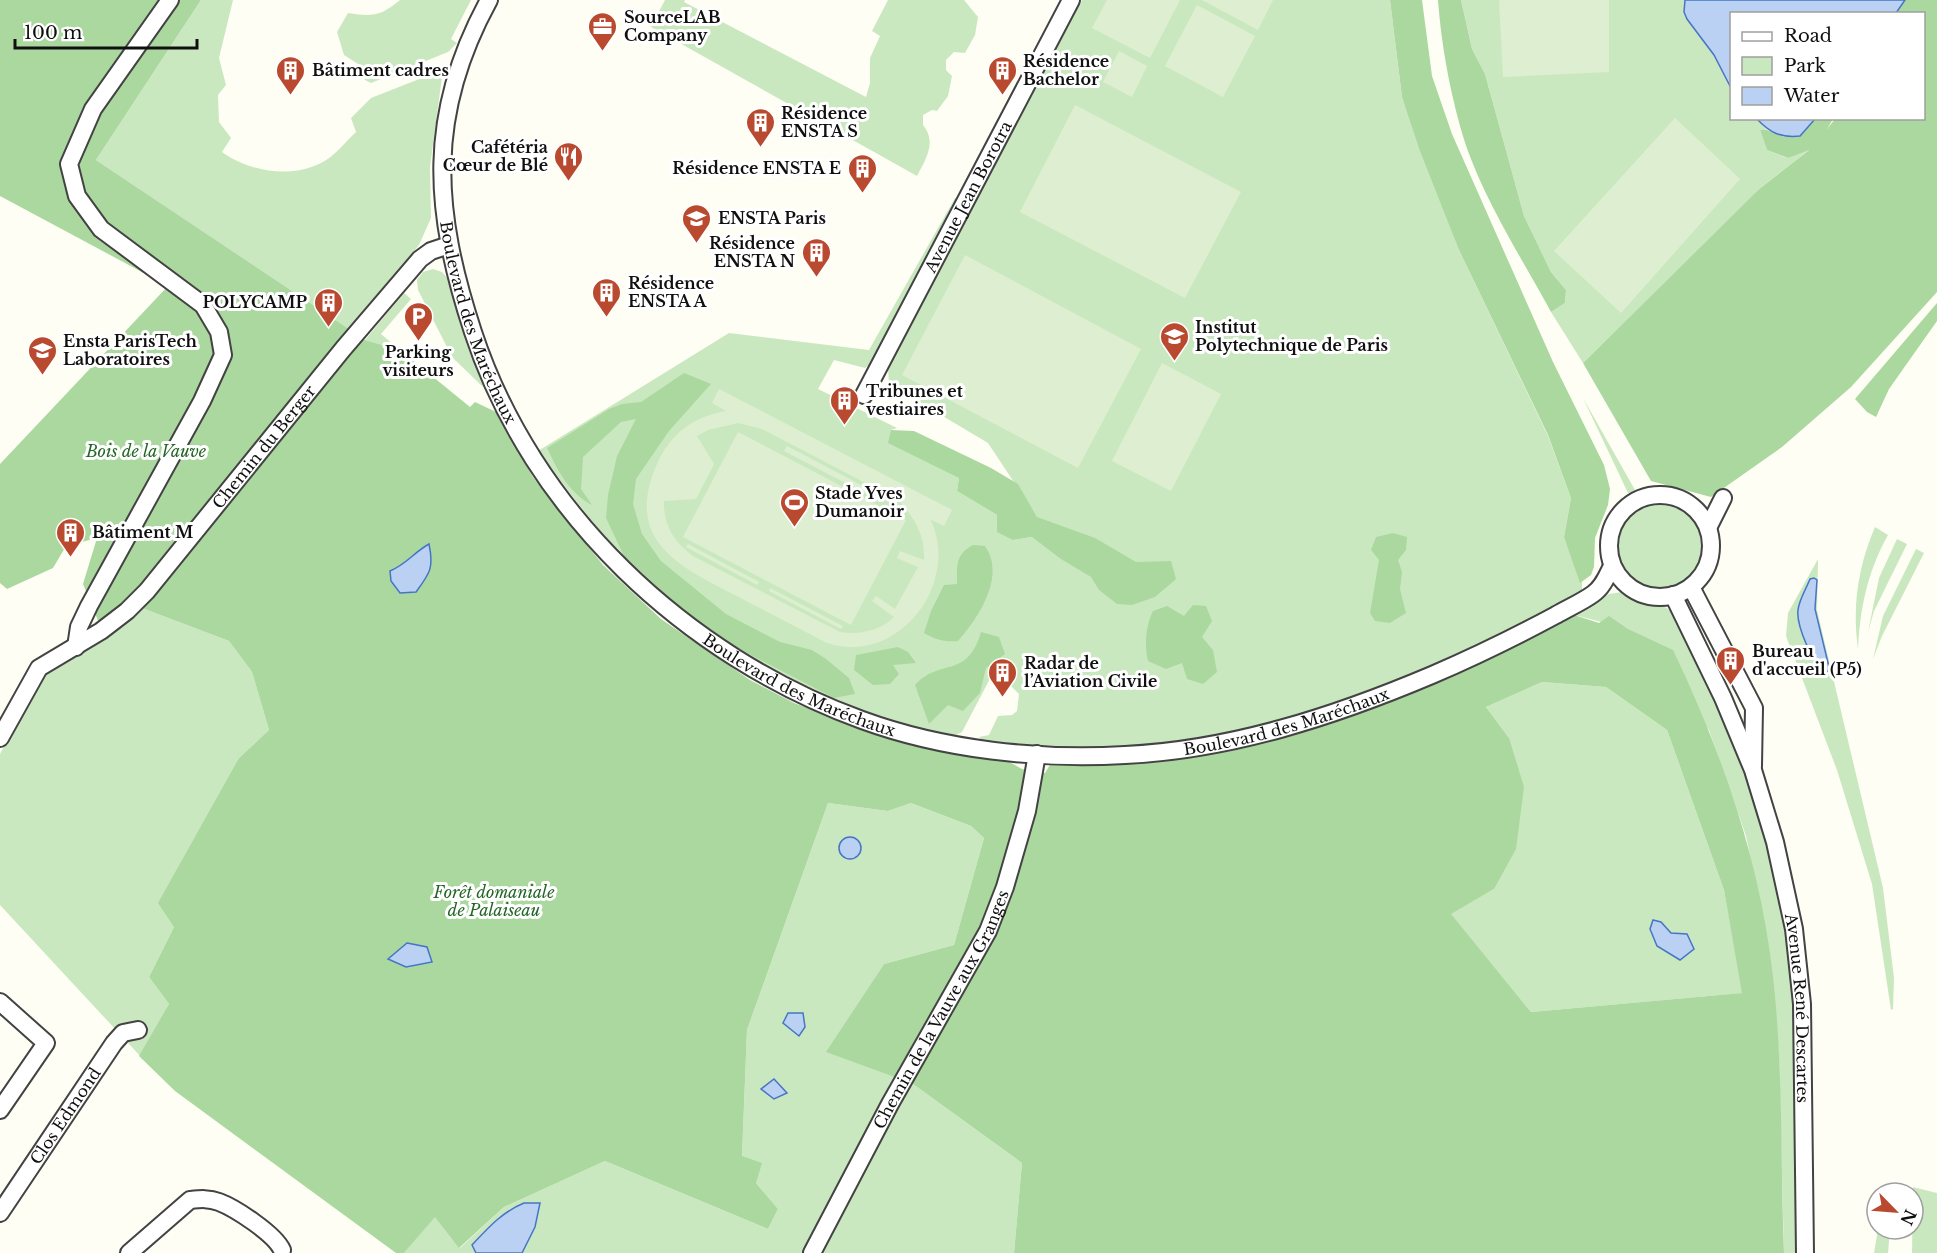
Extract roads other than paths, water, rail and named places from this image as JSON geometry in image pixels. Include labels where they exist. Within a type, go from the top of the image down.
[{"type":"street","points":[[76,647],[79,627],[89,606],[202,400],[223,355],[219,332],[203,305],[101,229],[77,196],[69,164],[93,109],[170,0]]},
{"type":"street","name":"Boulevard des Maréchaux","points":[[489,0],[460,59],[443,133],[442,192],[449,245],[478,347],[495,387],[520,434],[575,516],[646,590],[729,653],[765,675],[827,706],[867,722],[934,739],[1037,754],[1124,756],[1222,743],[1296,725],[1380,697],[1476,656],[1596,593],[1635,591]]},
{"type":"street","name":"Avenue Jean Borotra","points":[[864,395],[1071,0]]},
{"type":"street","name":"Chemin du Berger","points":[[0,738],[39,668],[76,647],[127,611],[147,591],[343,349],[420,259],[430,250],[449,245]]},
{"type":"street","points":[[1659,494],[1681,499],[1690,505],[1708,528],[1711,549],[1705,570],[1691,586],[1673,595],[1647,596],[1635,591],[1618,576],[1612,566],[1609,554],[1610,534],[1617,516],[1636,500],[1659,494]]},
{"type":"street","points":[[1690,505],[1704,504],[1723,498],[1708,528]]},
{"type":"street","points":[[1596,593],[1612,566]]},
{"type":"street","name":"Avenue René Descartes","points":[[1691,586],[1754,708],[1753,770]]},
{"type":"street","name":"Avenue René Descartes","points":[[1673,595],[1723,698],[1753,770],[1775,842],[1794,928],[1800,973],[1805,1253]]},
{"type":"street","name":"Chemin de la Vauve aux Granges","points":[[812,1253],[890,1104],[988,931],[1005,887],[1027,811],[1037,754]]},
{"type":"street","points":[[0,1002],[46,1043],[0,1110]]},
{"type":"street","name":"Clos Edmond","points":[[0,1213],[114,1043],[123,1033],[138,1030]]},
{"type":"street","points":[[129,1253],[190,1200],[204,1198],[232,1209],[278,1240],[282,1252]]},
{"type":"water","points":[[1685,0],[1905,0],[1897,12],[1730,12],[1730,86],[1714,55],[1684,12]]},
{"type":"water","points":[[1758,120],[1814,120],[1800,136],[1776,134]]},
{"type":"water","points":[[429,544],[431,565],[425,580],[416,592],[400,593],[391,581],[390,571]]},
{"type":"water","points":[[1810,579],[1817,580],[1815,609],[1829,667],[1827,675],[1812,655],[1798,617],[1801,598]]},
{"type":"water","points":[[850,837],[860,844],[861,848],[854,858],[850,859],[840,852],[839,848],[846,838]]},
{"type":"water","points":[[1653,920],[1661,922],[1671,933],[1687,934],[1694,949],[1680,960],[1657,946],[1650,929]]},
{"type":"water","points":[[407,943],[427,947],[432,962],[406,967],[388,959]]},
{"type":"water","points":[[788,1013],[803,1013],[805,1027],[799,1036],[783,1023]]},
{"type":"water","points":[[774,1079],[787,1093],[774,1099],[761,1089]]},
{"type":"water","points":[[524,1203],[540,1203],[535,1227],[522,1253],[476,1253],[472,1245],[502,1216]]},
{"type":"place","name":"SourceLAB Company","points":[[603,52]]},
{"type":"place","name":"Bâtiment cadres","points":[[291,96]]},
{"type":"place","name":"Résidence Bachelor","points":[[1002,96]]},
{"type":"place","name":"Résidence ENSTA S","points":[[760,148]]},
{"type":"place","name":"Cafétéria Cœur de Blé","points":[[569,182]]},
{"type":"place","name":"Résidence ENSTA E","points":[[862,194]]},
{"type":"place","name":"ENSTA Paris","points":[[697,244]]},
{"type":"place","name":"Résidence ENSTA N","points":[[816,278]]},
{"type":"place","name":"Résidence ENSTA A","points":[[607,318]]},
{"type":"place","name":"POLYCAMP","points":[[328,328]]},
{"type":"place","name":"Parking visiteurs","points":[[418,342]]},
{"type":"place","name":"Institut Polytechnique de Paris","points":[[1174,362]]},
{"type":"place","name":"Ensta ParisTech Laboratoires","points":[[42,376]]},
{"type":"place","name":"Tribunes et vestiaires","points":[[845,426]]},
{"type":"place","name":"Stade Yves Dumanoir","points":[[794,528]]},
{"type":"place","name":"Bâtiment M","points":[[71,558]]},
{"type":"place","name":"Bureau d'accueil (P5)","points":[[1731,686]]},
{"type":"place","name":"Radar de l’Aviation Civile","points":[[1003,698]]},
{"type":"park label","name":"Bois de la Vauve","points":[[146,451]]},
{"type":"park label","name":"Forêt domaniale de Palaiseau","points":[[494,901]]}]
